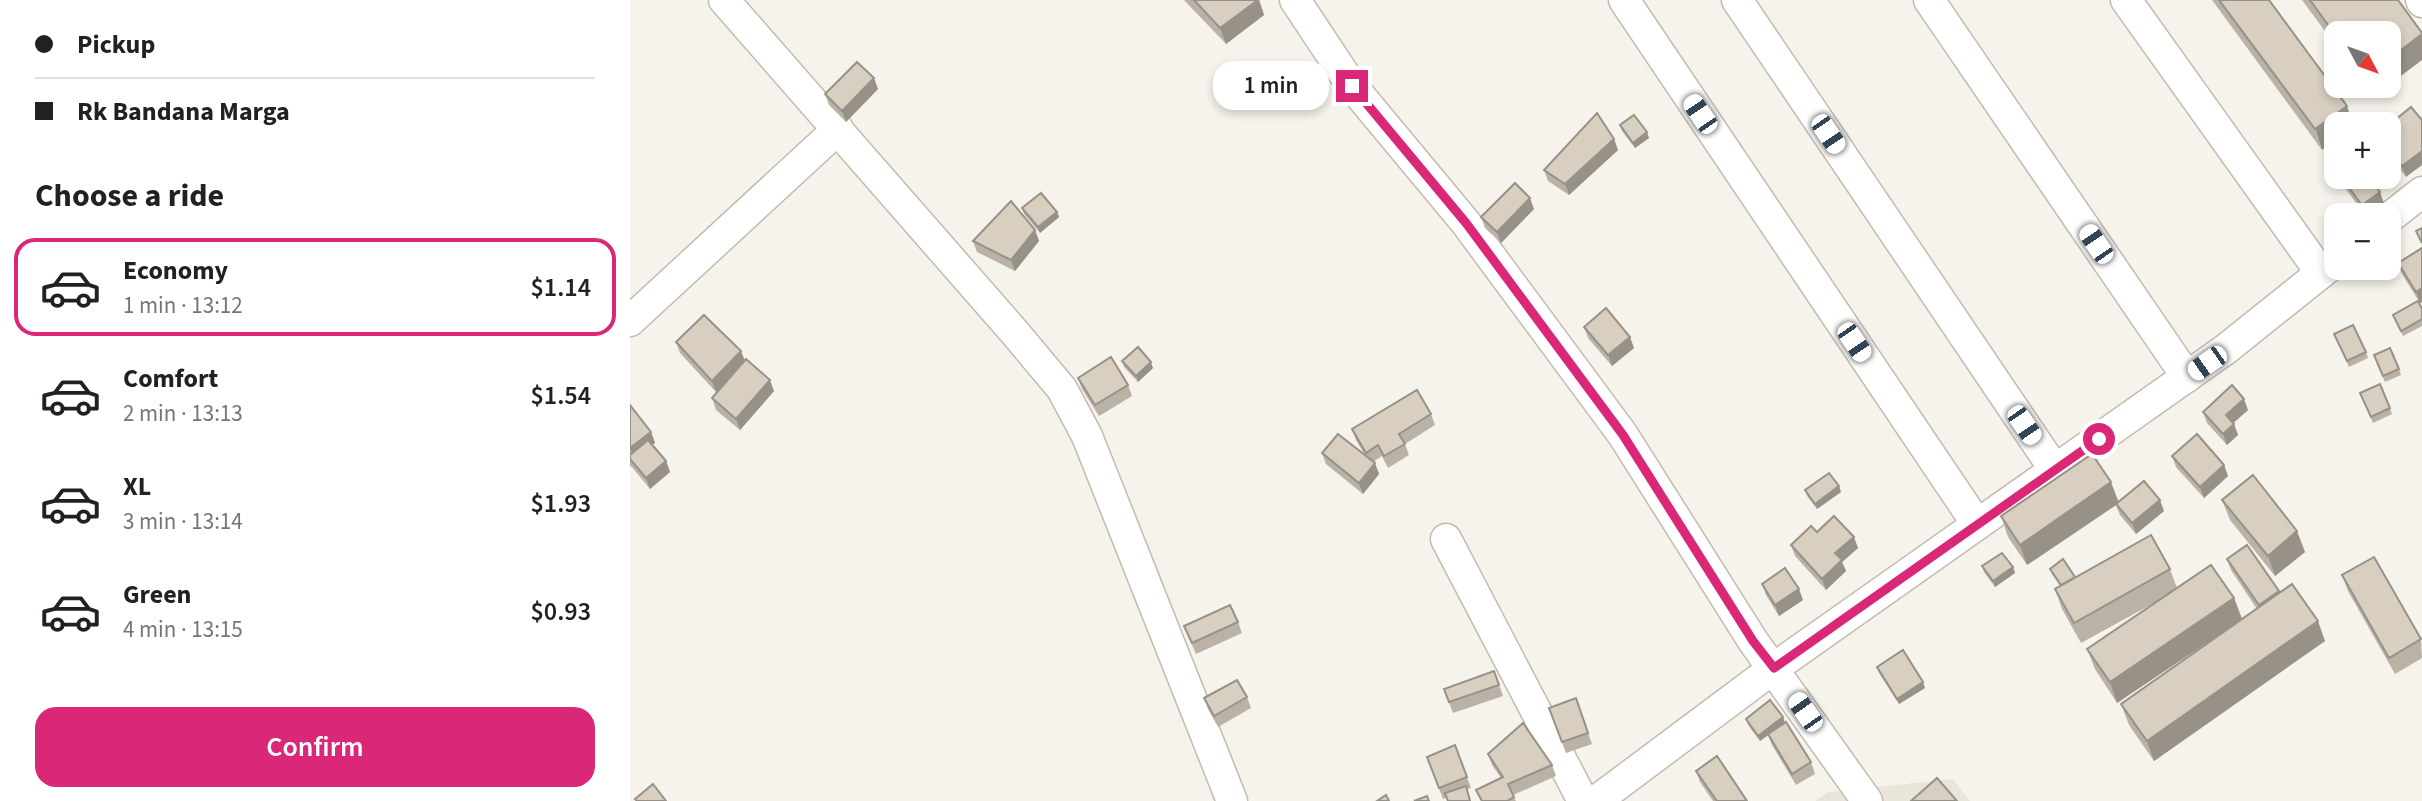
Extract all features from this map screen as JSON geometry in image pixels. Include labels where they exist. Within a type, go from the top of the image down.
[{"type":"street","points":[[724,0],[928,231],[1062,389],[1087,436],[1232,801]]},
{"type":"street","points":[[1295,0],[1352,86],[1466,223],[1623,435],[1753,641],[1867,801]]},
{"type":"street","points":[[1624,0],[1977,524]]},
{"type":"street","points":[[1737,0],[2055,470]]},
{"type":"street","points":[[1930,0],[2187,377]]},
{"type":"street","points":[[2126,0],[2324,260]]},
{"type":"street","points":[[630,321],[838,129]]},
{"type":"street","points":[[2401,209],[2422,192]]},
{"type":"street","points":[[1596,801],[1774,668],[2226,349],[2324,271]]},
{"type":"street","points":[[1446,539],[1583,801]]},
{"type":"shaded area","points":[[1953,779],[1970,801],[1815,801],[1828,792]]},
{"type":"building","points":[[1194,0],[1258,0],[1220,28]]},
{"type":"building","points":[[2219,0],[2269,0],[2324,75],[2324,98],[2341,98],[2347,106],[2339,112],[2324,112],[2324,123],[2315,129]]},
{"type":"building","points":[[2310,0],[2398,0],[2422,34],[2401,50],[2401,21],[2325,21]]},
{"type":"building","points":[[857,62],[874,78],[842,111],[825,94]]},
{"type":"building","points":[[2411,107],[2422,120],[2422,151],[2402,166],[2401,165],[2401,115]]},
{"type":"building","points":[[1597,113],[1614,139],[1565,184],[1544,170]]},
{"type":"building","points":[[1634,115],[1647,132],[1633,143],[1620,125]]},
{"type":"building","points":[[1515,183],[1530,198],[1497,232],[1481,217]]},
{"type":"building","points":[[2350,189],[2378,189],[2380,192],[2365,203],[2360,203]]},
{"type":"building","points":[[1041,193],[1057,212],[1038,227],[1022,208]]},
{"type":"building","points":[[1011,201],[1035,230],[1011,260],[973,241]]},
{"type":"building","points":[[2422,228],[2422,243],[2416,231]]},
{"type":"building","points":[[2422,248],[2422,288],[2416,292],[2401,268],[2401,261]]},
{"type":"building","points":[[2418,301],[2422,309],[2422,319],[2401,331],[2393,315]]},
{"type":"building","points":[[1606,308],[1630,337],[1608,355],[1584,327]]},
{"type":"building","points":[[704,315],[741,351],[712,381],[676,342]]},
{"type":"building","points":[[2353,325],[2366,352],[2347,361],[2334,334]]},
{"type":"building","points":[[1138,347],[1151,362],[1136,376],[1122,361]]},
{"type":"building","points":[[2390,348],[2399,369],[2383,376],[2374,355]]},
{"type":"building","points":[[1111,357],[1128,385],[1095,405],[1078,378]]},
{"type":"building","points":[[746,359],[770,380],[736,419],[712,398]]},
{"type":"building","points":[[2380,384],[2390,408],[2371,417],[2360,393]]},
{"type":"building","points":[[2232,385],[2244,399],[2226,415],[2234,424],[2223,434],[2203,412]]},
{"type":"building","points":[[1417,390],[1431,414],[1399,434],[1405,444],[1384,456],[1378,445],[1366,453],[1352,429]]},
{"type":"building","points":[[630,405],[651,432],[630,448]]},
{"type":"building","points":[[1338,434],[1375,463],[1359,483],[1322,453]]},
{"type":"building","points":[[2197,434],[2224,465],[2200,487],[2172,456]]},
{"type":"building","points":[[648,440],[666,461],[646,478],[630,459],[630,455]]},
{"type":"building","points":[[2092,454],[2111,482],[2020,545],[2001,516]]},
{"type":"building","points":[[1829,473],[1839,486],[1815,504],[1805,490]]},
{"type":"building","points":[[2253,475],[2297,531],[2268,556],[2222,500]]},
{"type":"building","points":[[2144,481],[2160,500],[2132,523],[2116,504]]},
{"type":"building","points":[[1834,516],[1854,537],[1835,553],[1842,560],[1822,579],[1791,545],[1811,526],[1817,532]]},
{"type":"building","points":[[2151,535],[2170,569],[2074,623],[2055,589]]},
{"type":"building","points":[[2247,545],[2279,591],[2259,605],[2227,559]]},
{"type":"building","points":[[2002,553],[2013,567],[1993,581],[1982,566]]},
{"type":"building","points":[[2374,557],[2421,639],[2389,658],[2342,575]]},
{"type":"building","points":[[2063,559],[2075,577],[2061,585],[2050,569]]},
{"type":"building","points":[[2211,565],[2234,598],[2110,682],[2087,649]]},
{"type":"building","points":[[1785,568],[1799,589],[1775,605],[1762,584]]},
{"type":"building","points":[[2292,584],[2318,621],[2147,741],[2121,704]]},
{"type":"building","points":[[1230,605],[1238,622],[1192,643],[1184,626]]},
{"type":"building","points":[[1903,650],[1923,682],[1897,699],[1877,667]]},
{"type":"building","points":[[1494,671],[1499,685],[1449,702],[1444,689]]},
{"type":"building","points":[[1237,680],[1247,697],[1214,716],[1204,698]]},
{"type":"building","points":[[1576,698],[1588,733],[1562,742],[1549,708]]},
{"type":"building","points":[[1770,700],[1783,717],[1758,736],[1746,719]]},
{"type":"building","points":[[1786,722],[1811,762],[1792,774],[1768,734]]},
{"type":"building","points":[[1523,723],[1552,765],[1508,784],[1514,797],[1507,801],[1482,801],[1476,790],[1503,777],[1488,754]]},
{"type":"building","points":[[1455,745],[1467,777],[1439,788],[1427,757]]},
{"type":"building","points":[[1717,756],[1747,801],[1717,801],[1696,771]]},
{"type":"building","points":[[1937,778],[1957,801],[1911,801]]},
{"type":"building","points":[[653,784],[666,801],[635,799]]},
{"type":"building","points":[[1466,786],[1470,801],[1448,801],[1445,793]]},
{"type":"building","points":[[1386,795],[1389,801],[1377,801]]},
{"type":"building","points":[[1427,796],[1429,801],[1414,801]]},
{"type":"route","points":[[1352,86],[1466,223],[1623,435],[1753,641],[1774,668],[2099,439]]}]
